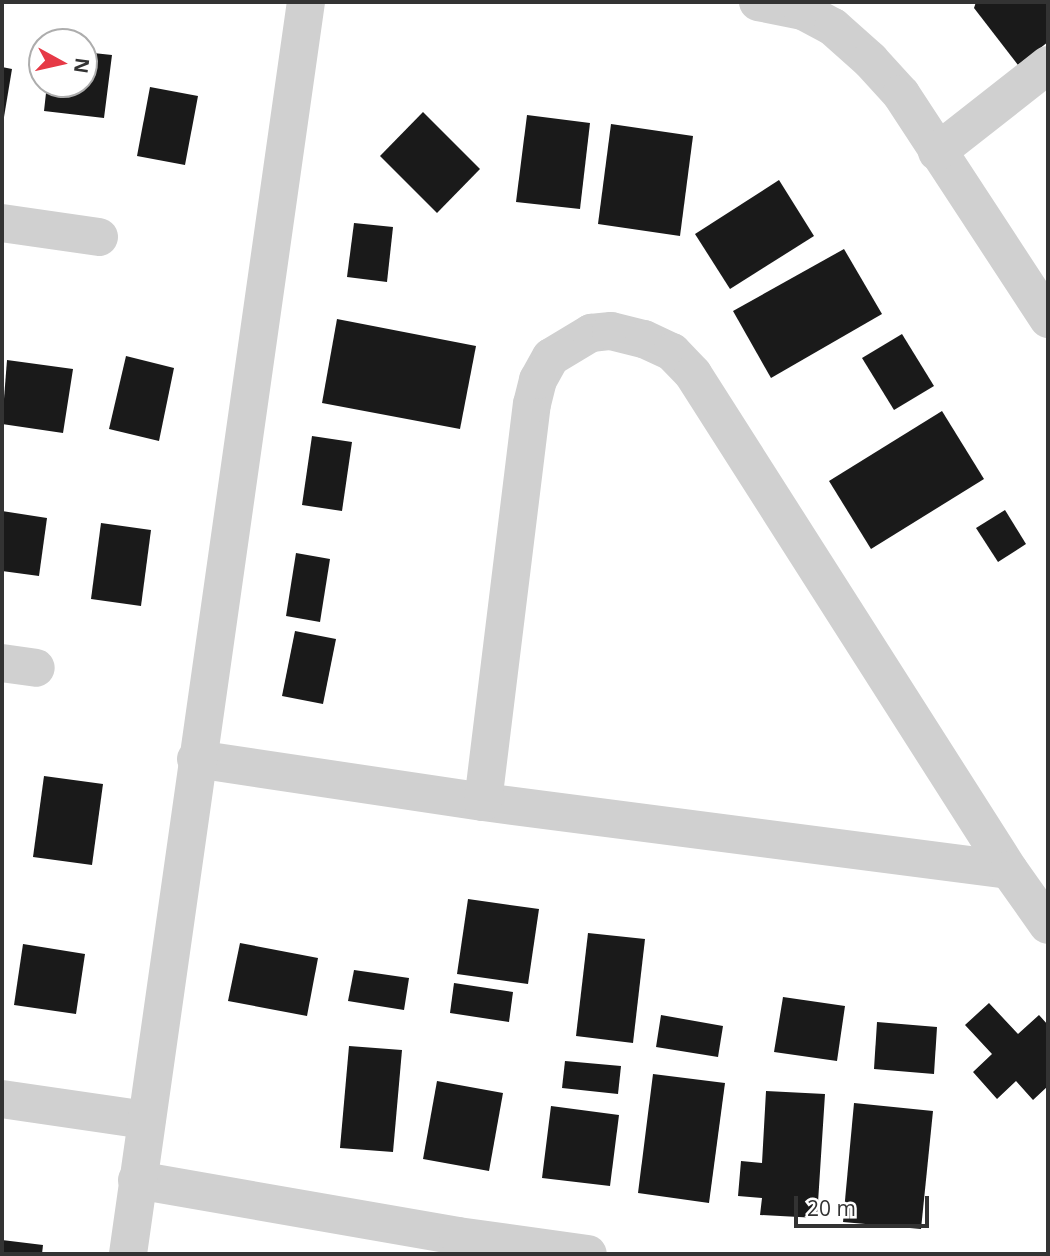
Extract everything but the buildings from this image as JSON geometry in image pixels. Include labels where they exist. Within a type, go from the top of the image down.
[{"type":"street","points":[[128,1254],[136,1180],[306,2]]},
{"type":"street","points":[[758,2],[803,11],[833,27],[870,60],[901,94],[1048,319]]},
{"type":"street","points":[[937,152],[1048,65]]},
{"type":"street","points":[[2,223],[99,237]]},
{"type":"street","points":[[483,802],[532,404],[538,380],[551,357],[591,333],[611,331],[644,339],[672,352],[693,374],[1009,870],[1048,925]]},
{"type":"street","points":[[197,759],[483,802],[1009,870]]},
{"type":"street","points":[[2,1099],[146,1120]]},
{"type":"street","points":[[136,1180],[457,1245],[587,1254]]}]
